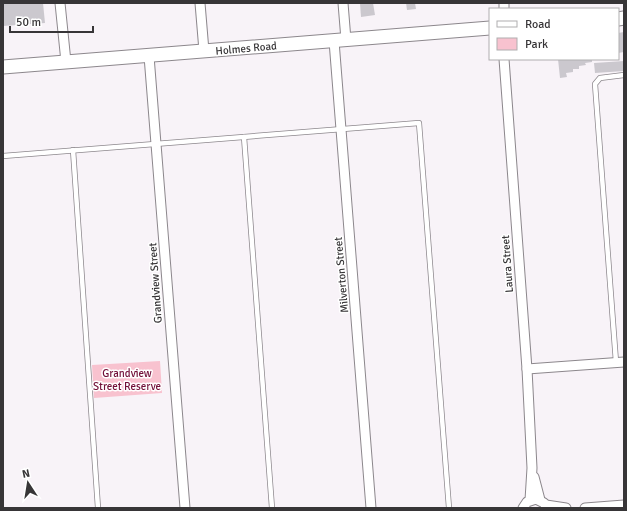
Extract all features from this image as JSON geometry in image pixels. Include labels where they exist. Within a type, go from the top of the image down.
[{"type":"street","points":[[60,3],[66,62]]},
{"type":"street","points":[[200,3],[204,51]]},
{"type":"street","name":"Milverton Street","points":[[343,3],[340,40],[342,129],[371,508]]},
{"type":"street","name":"Holmes Road","points":[[3,67],[489,28]]},
{"type":"street","name":"Grandview Street","points":[[149,56],[185,508]]},
{"type":"street","name":"Laura Street","points":[[504,60],[527,369],[532,468],[526,505]]},
{"type":"street","points":[[527,369],[620,362]]},
{"type":"street","name":"Laura Street","points":[[532,468],[544,504]]},
{"type":"street","points":[[514,508],[526,505],[536,499],[544,504],[566,508]]},
{"type":"street","points":[[584,508],[624,505]]},
{"type":"lane","points":[[620,362],[595,84],[600,78],[624,75]]},
{"type":"lane","points":[[3,156],[420,123],[449,508]]},
{"type":"lane","points":[[244,137],[272,508]]},
{"type":"lane","points":[[73,150],[98,508]]},
{"type":"green space","name":"Grandview Street Reserve","points":[[160,361],[162,393],[94,398],[92,365]]},
{"type":"building","points":[[3,3],[43,3],[45,23],[3,26]]},
{"type":"building","points":[[360,3],[373,3],[375,15],[361,17]]},
{"type":"building","points":[[406,3],[415,3],[416,9],[407,10]]},
{"type":"building","points":[[624,32],[624,52],[619,53],[619,33]]},
{"type":"building","points":[[558,60],[592,60],[592,62],[585,63],[586,65],[579,66],[579,69],[573,69],[573,72],[566,73],[567,77],[560,78]]},
{"type":"building","points":[[624,61],[624,71],[595,73],[594,63]]}]
